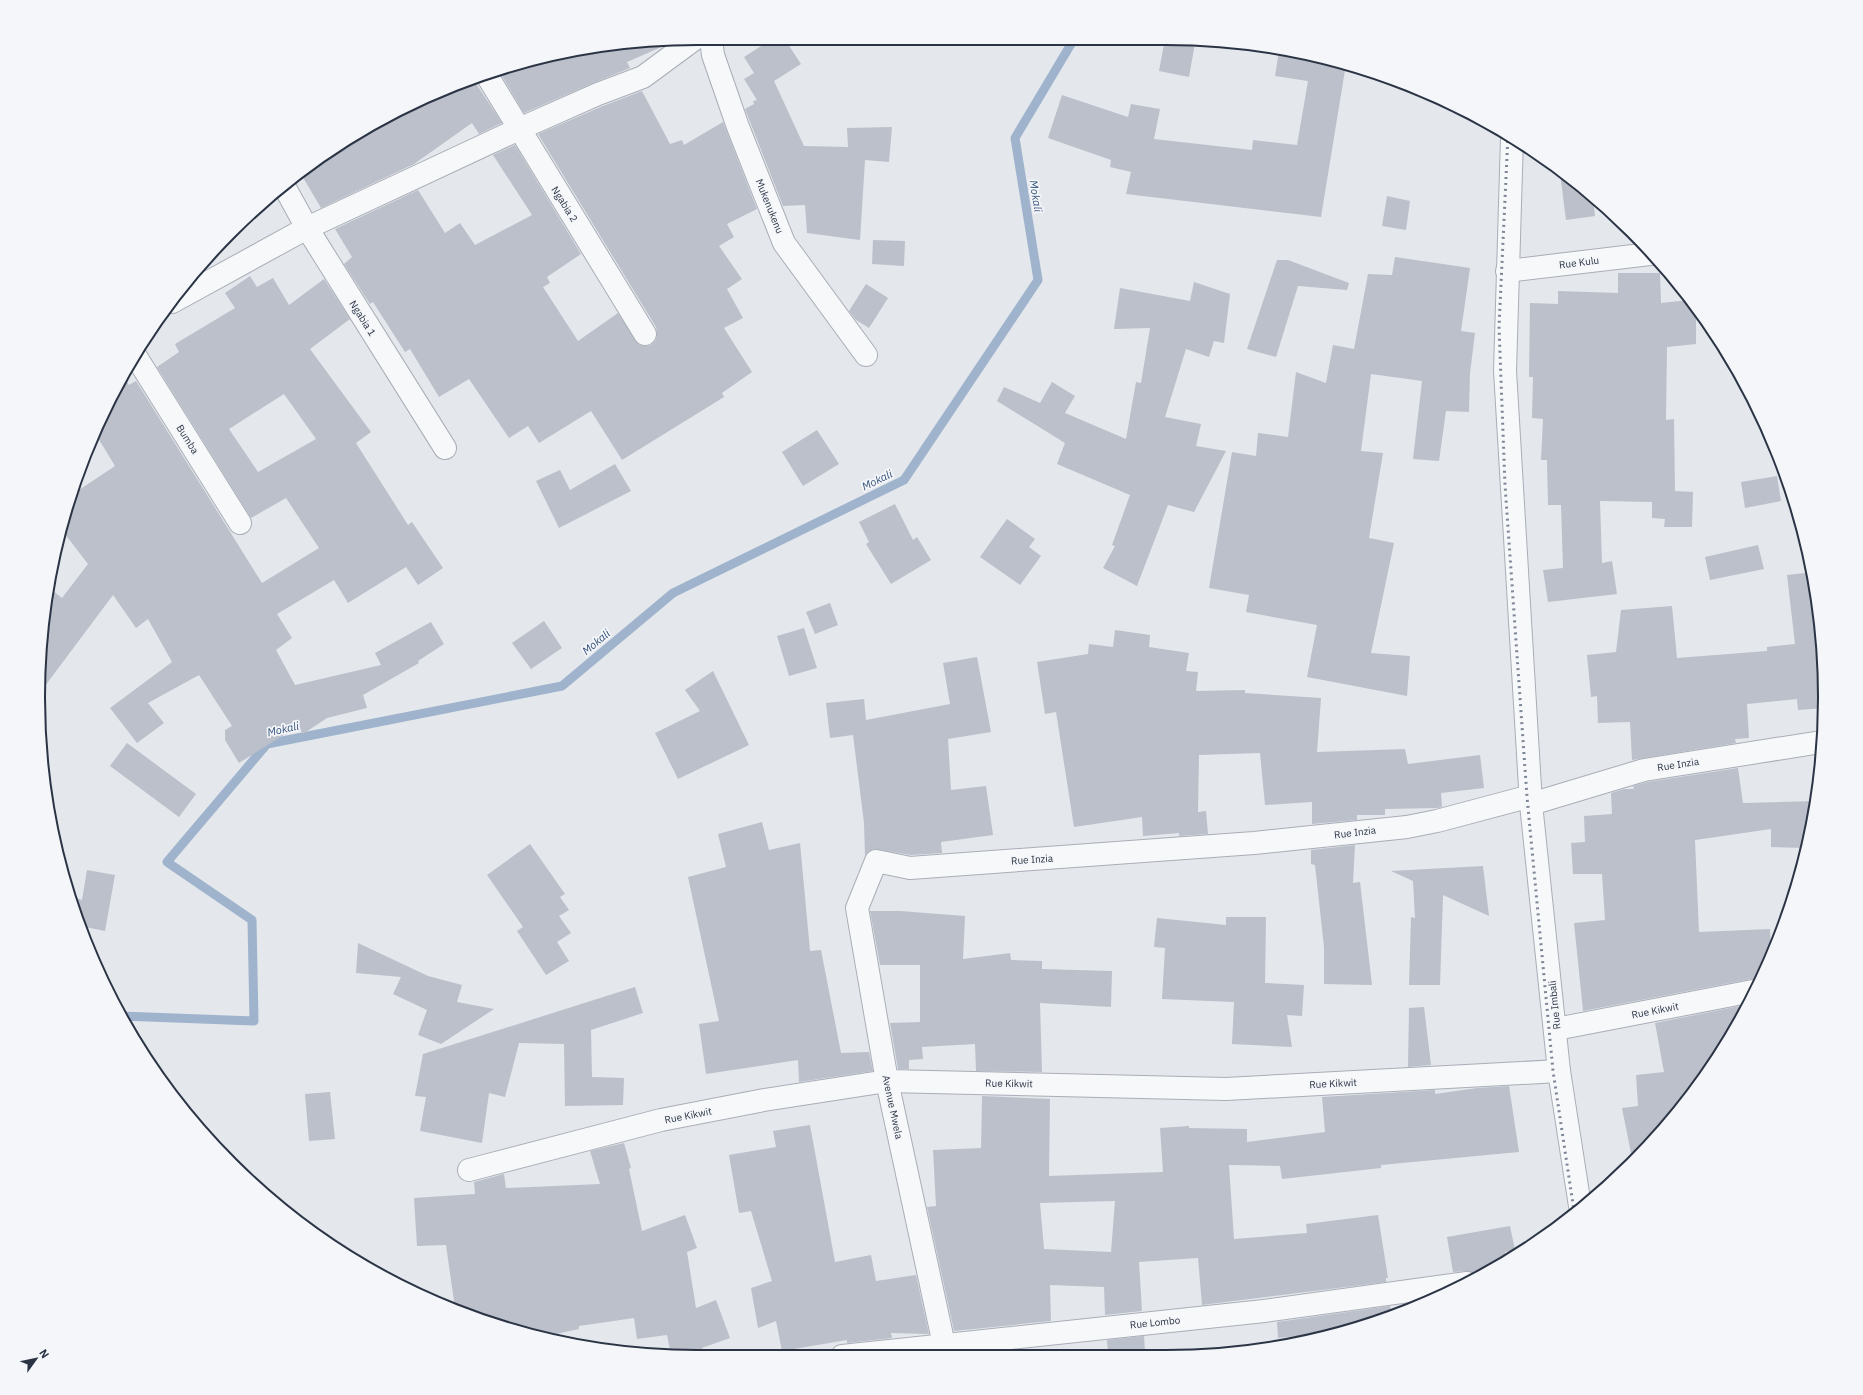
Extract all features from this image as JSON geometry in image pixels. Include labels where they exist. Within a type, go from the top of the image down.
[{"type":"street","points":[[184,296],[307,228],[519,129],[598,94],[643,77],[686,45]]},
{"type":"street","name":"Mukenukenu","points":[[712,45],[713,55],[736,120],[784,243],[866,355]]},
{"type":"street","name":"Ngabia 2","points":[[489,80],[645,334]]},
{"type":"street","name":"Rue Imbali","points":[[1512,145],[1505,371],[1531,804],[1560,1071],[1579,1202]]},
{"type":"street","name":"Ngabia 1","points":[[287,191],[307,228],[445,448]]},
{"type":"street","name":"Rue Kulu","points":[[1507,271],[1644,255]]},
{"type":"street","name":"Bumba","points":[[139,361],[240,523]]},
{"type":"street","name":"Rue Inzia","points":[[876,861],[910,868],[1254,843],[1407,827],[1437,821],[1527,797],[1531,804],[1644,770],[1817,743]]},
{"type":"street","name":"Avenue Mwela","points":[[876,861],[857,908],[887,1080],[946,1350]]},
{"type":"street","name":"Rue Kikwit","points":[[1556,1029],[1748,992]]},
{"type":"street","name":"Rue Kikwit","points":[[469,1170],[661,1120],[764,1100],[887,1080],[1226,1089],[1560,1071]]},
{"type":"street","name":"Rue Lombo","points":[[946,1350],[1264,1311],[1448,1286]]},
{"type":"building","points":[[763,45],[789,45],[801,64],[774,81],[804,146],[848,147],[847,128],[892,127],[889,162],[865,160],[860,240],[807,233],[805,205],[783,206],[745,109],[754,104],[753,101],[757,100],[744,79],[754,73],[744,57]]},
{"type":"building","points":[[1164,45],[1195,46],[1189,77],[1159,71]]},
{"type":"building","points":[[664,46],[627,62],[630,68],[524,113],[502,76],[529,67],[570,58],[612,51]]},
{"type":"building","points":[[1278,56],[1345,70],[1321,217],[1126,194],[1131,172],[1110,167],[1111,160],[1048,138],[1062,95],[1128,117],[1131,104],[1160,109],[1154,139],[1252,150],[1253,140],[1297,145],[1308,81],[1275,76]]},
{"type":"building","points":[[477,84],[502,123],[479,134],[472,123],[414,164],[321,208],[303,178],[371,132],[409,112]]},
{"type":"building","points":[[642,91],[670,144],[682,140],[684,145],[723,122],[757,209],[727,224],[734,237],[719,246],[742,279],[727,289],[743,318],[724,328],[752,372],[722,393],[724,397],[622,460],[591,411],[539,443],[528,426],[509,438],[469,379],[439,397],[410,349],[405,352],[373,302],[370,304],[344,264],[352,257],[335,229],[418,190],[445,233],[460,223],[475,245],[532,215],[493,155],[515,145],[581,254],[547,277],[550,283],[543,287],[578,341],[618,313],[639,345],[651,345],[656,340],[656,327],[538,134]]},
{"type":"building","points":[[1561,178],[1594,205],[1595,216],[1566,220]]},
{"type":"building","points":[[1387,196],[1410,201],[1406,230],[1382,226]]},
{"type":"building","points":[[873,240],[905,241],[904,266],[872,264]]},
{"type":"building","points":[[1395,257],[1470,268],[1461,331],[1475,333],[1470,373],[1469,412],[1446,411],[1439,461],[1413,459],[1422,381],[1371,374],[1361,451],[1383,453],[1369,538],[1394,543],[1371,653],[1410,656],[1407,696],[1307,677],[1317,625],[1246,612],[1249,595],[1209,588],[1232,452],[1256,456],[1258,433],[1288,437],[1296,372],[1326,383],[1333,345],[1354,349],[1368,274],[1392,275]]},
{"type":"building","points":[[1277,260],[1288,260],[1349,283],[1347,290],[1298,286],[1276,357],[1247,349]]},
{"type":"building","points":[[1618,273],[1660,273],[1661,303],[1683,301],[1696,318],[1696,344],[1667,347],[1666,420],[1674,419],[1675,491],[1693,492],[1692,527],[1664,527],[1665,519],[1652,518],[1652,502],[1600,501],[1602,563],[1612,561],[1617,594],[1548,602],[1543,570],[1563,568],[1561,505],[1548,505],[1547,460],[1541,460],[1543,419],[1532,418],[1533,377],[1529,377],[1530,303],[1558,304],[1558,291],[1618,293]]},
{"type":"building","points":[[250,276],[257,287],[273,278],[289,305],[324,279],[350,319],[310,349],[371,432],[356,443],[408,525],[412,522],[443,568],[418,585],[406,567],[348,603],[334,580],[277,614],[292,638],[276,650],[295,685],[381,665],[375,653],[431,622],[444,644],[418,661],[419,663],[363,695],[367,708],[327,718],[303,734],[298,726],[239,763],[225,740],[225,730],[232,726],[199,675],[148,703],[164,723],[137,743],[110,708],[172,662],[148,619],[136,628],[113,595],[45,686],[46,655],[54,592],[62,598],[88,564],[66,535],[67,529],[79,490],[115,466],[99,439],[127,381],[129,385],[136,381],[262,583],[319,548],[286,498],[251,518],[157,367],[179,352],[175,344],[235,308],[225,293]],"holes":[[[284,394],[316,439],[258,472],[229,429]]]},
{"type":"building","points":[[1194,282],[1230,294],[1224,343],[1214,341],[1209,357],[1186,349],[1165,417],[1201,424],[1196,446],[1226,451],[1194,512],[1168,505],[1137,586],[1103,568],[1115,546],[1112,545],[1130,495],[1057,464],[1065,443],[997,401],[1004,387],[1040,403],[1052,382],[1075,396],[1065,413],[1126,439],[1136,382],[1141,383],[1150,328],[1114,329],[1120,288],[1190,301]]},
{"type":"building","points":[[866,284],[888,298],[869,328],[856,320],[849,311]]},
{"type":"building","points":[[817,430],[839,464],[803,486],[782,452]]},
{"type":"building","points":[[615,464],[631,491],[559,528],[536,481],[560,470],[570,490]]},
{"type":"building","points":[[1777,476],[1781,501],[1745,508],[1741,482]]},
{"type":"building","points":[[895,504],[913,540],[917,537],[931,560],[891,584],[866,544],[869,542],[859,522]]},
{"type":"building","points":[[1007,519],[1035,539],[1029,547],[1041,556],[1020,585],[980,557]]},
{"type":"building","points":[[1758,545],[1764,569],[1710,580],[1705,557]]},
{"type":"building","points":[[1805,573],[1817,655],[1818,708],[1798,710],[1797,699],[1747,704],[1749,738],[1735,739],[1736,743],[1632,760],[1630,722],[1598,723],[1597,696],[1591,697],[1587,655],[1616,652],[1621,610],[1672,606],[1677,658],[1767,651],[1767,647],[1795,644],[1787,575]]},
{"type":"building","points":[[830,603],[838,625],[815,634],[806,612]]},
{"type":"building","points":[[544,621],[562,648],[531,669],[512,643]]},
{"type":"building","points":[[804,628],[817,668],[789,676],[777,636]]},
{"type":"building","points":[[1115,630],[1150,635],[1149,647],[1189,653],[1186,671],[1198,672],[1196,691],[1245,690],[1245,693],[1321,698],[1317,752],[1405,749],[1408,764],[1480,755],[1484,788],[1441,793],[1442,807],[1438,808],[1385,809],[1385,815],[1357,815],[1357,820],[1312,824],[1312,802],[1265,805],[1260,753],[1199,755],[1198,812],[1206,811],[1208,834],[1179,836],[1179,833],[1143,836],[1142,817],[1074,827],[1056,712],[1045,714],[1037,662],[1088,654],[1089,644],[1113,647]]},
{"type":"building","points":[[977,657],[991,732],[948,739],[951,790],[986,786],[993,835],[941,842],[942,853],[911,855],[873,849],[865,856],[864,823],[853,735],[830,738],[826,703],[864,699],[866,720],[950,704],[943,663]]},
{"type":"building","points":[[713,671],[749,745],[678,779],[655,733],[700,711],[685,690]]},
{"type":"building","points":[[127,743],[196,794],[179,817],[110,766]]},
{"type":"building","points":[[1738,768],[1743,803],[1809,801],[1800,848],[1771,847],[1771,829],[1695,840],[1699,932],[1770,929],[1770,941],[1754,979],[1583,1011],[1574,923],[1605,920],[1602,874],[1573,874],[1571,843],[1585,842],[1584,816],[1612,814],[1611,793],[1624,789],[1634,789],[1633,786],[1647,782]]},
{"type":"building","points":[[762,822],[769,850],[800,843],[810,951],[821,950],[841,1053],[869,1052],[873,1071],[799,1082],[798,1060],[706,1074],[699,1024],[719,1021],[688,877],[726,867],[718,834]]},
{"type":"building","points":[[530,844],[565,894],[560,897],[569,910],[559,916],[571,933],[557,942],[569,961],[546,975],[517,931],[523,927],[487,875]]},
{"type":"building","points":[[1355,845],[1353,883],[1360,882],[1372,985],[1324,984],[1324,947],[1315,865],[1311,864],[1311,850]]},
{"type":"building","points":[[1483,866],[1489,916],[1443,895],[1440,985],[1409,985],[1411,917],[1415,918],[1413,881],[1391,871]]},
{"type":"building","points":[[87,870],[115,875],[105,931],[88,928],[77,899],[82,900]]},
{"type":"building","points":[[870,911],[900,911],[965,916],[963,959],[1010,953],[1011,960],[1042,961],[1042,969],[1112,971],[1111,1007],[1040,1003],[1042,1072],[976,1071],[975,1044],[922,1047],[923,1059],[909,1060],[909,1069],[898,1069],[890,1023],[920,1022],[920,965],[880,965]]},
{"type":"building","points":[[1226,917],[1266,917],[1265,983],[1304,985],[1302,1016],[1287,1015],[1292,1047],[1232,1044],[1234,1002],[1162,999],[1165,948],[1154,947],[1157,918],[1226,925]]},
{"type":"building","points":[[358,943],[428,976],[462,985],[457,1002],[494,1009],[441,1044],[418,1035],[427,1010],[393,994],[401,977],[356,973]]},
{"type":"building","points":[[635,987],[643,1013],[591,1030],[592,1077],[624,1078],[623,1105],[565,1106],[564,1044],[519,1043],[505,1097],[489,1093],[482,1143],[420,1131],[426,1097],[415,1096],[423,1054]]},
{"type":"building","points":[[1741,1006],[1708,1060],[1683,1095],[1656,1128],[1631,1154],[1622,1108],[1638,1106],[1636,1075],[1664,1072],[1655,1023]]},
{"type":"building","points":[[1424,1007],[1431,1065],[1408,1067],[1409,1008]]},
{"type":"building","points":[[1509,1086],[1519,1152],[1381,1165],[1381,1168],[1282,1179],[1280,1166],[1229,1165],[1234,1239],[1307,1233],[1306,1224],[1378,1215],[1388,1278],[1386,1278],[1386,1282],[1202,1305],[1198,1258],[1139,1262],[1142,1311],[1105,1315],[1104,1287],[1050,1285],[1051,1321],[954,1331],[927,1207],[936,1206],[933,1150],[981,1148],[982,1096],[1050,1099],[1049,1176],[1163,1172],[1160,1128],[1189,1126],[1189,1128],[1247,1129],[1247,1142],[1325,1132],[1322,1097],[1435,1090],[1435,1094],[1477,1088]],"holes":[[[1115,1201],[1111,1252],[1044,1249],[1040,1203]]]},
{"type":"building","points":[[330,1092],[335,1139],[309,1141],[305,1094]]},
{"type":"building","points":[[810,1125],[835,1262],[871,1255],[876,1281],[916,1275],[929,1334],[891,1333],[892,1338],[847,1343],[847,1340],[782,1350],[776,1321],[758,1328],[751,1288],[772,1281],[751,1211],[739,1213],[729,1155],[776,1147],[773,1131]]},
{"type":"building","points":[[624,1143],[631,1168],[629,1169],[642,1231],[685,1215],[697,1248],[687,1252],[696,1308],[716,1300],[730,1338],[702,1348],[702,1350],[670,1349],[667,1335],[637,1339],[634,1318],[579,1326],[579,1329],[556,1334],[529,1328],[454,1302],[446,1245],[417,1246],[414,1198],[475,1194],[474,1182],[504,1174],[506,1188],[600,1184],[590,1151]]},
{"type":"building","points":[[1510,1226],[1515,1249],[1505,1252],[1505,1255],[1473,1273],[1466,1271],[1453,1272],[1447,1237]]},
{"type":"building","points":[[1390,1306],[1391,1309],[1334,1328],[1297,1336],[1278,1338],[1277,1322]]},
{"type":"building","points":[[1144,1336],[1145,1350],[1108,1350],[1107,1340]]},
{"type":"waterway","name":"Mokali","points":[[128,1016],[254,1021],[252,920],[167,862],[267,744],[562,686],[673,593],[904,480],[1038,280],[1015,138],[1070,45]]},
{"type":"railway","points":[[1508,142],[1499,327],[1505,485],[1527,797],[1553,1071],[1573,1207]]}]
